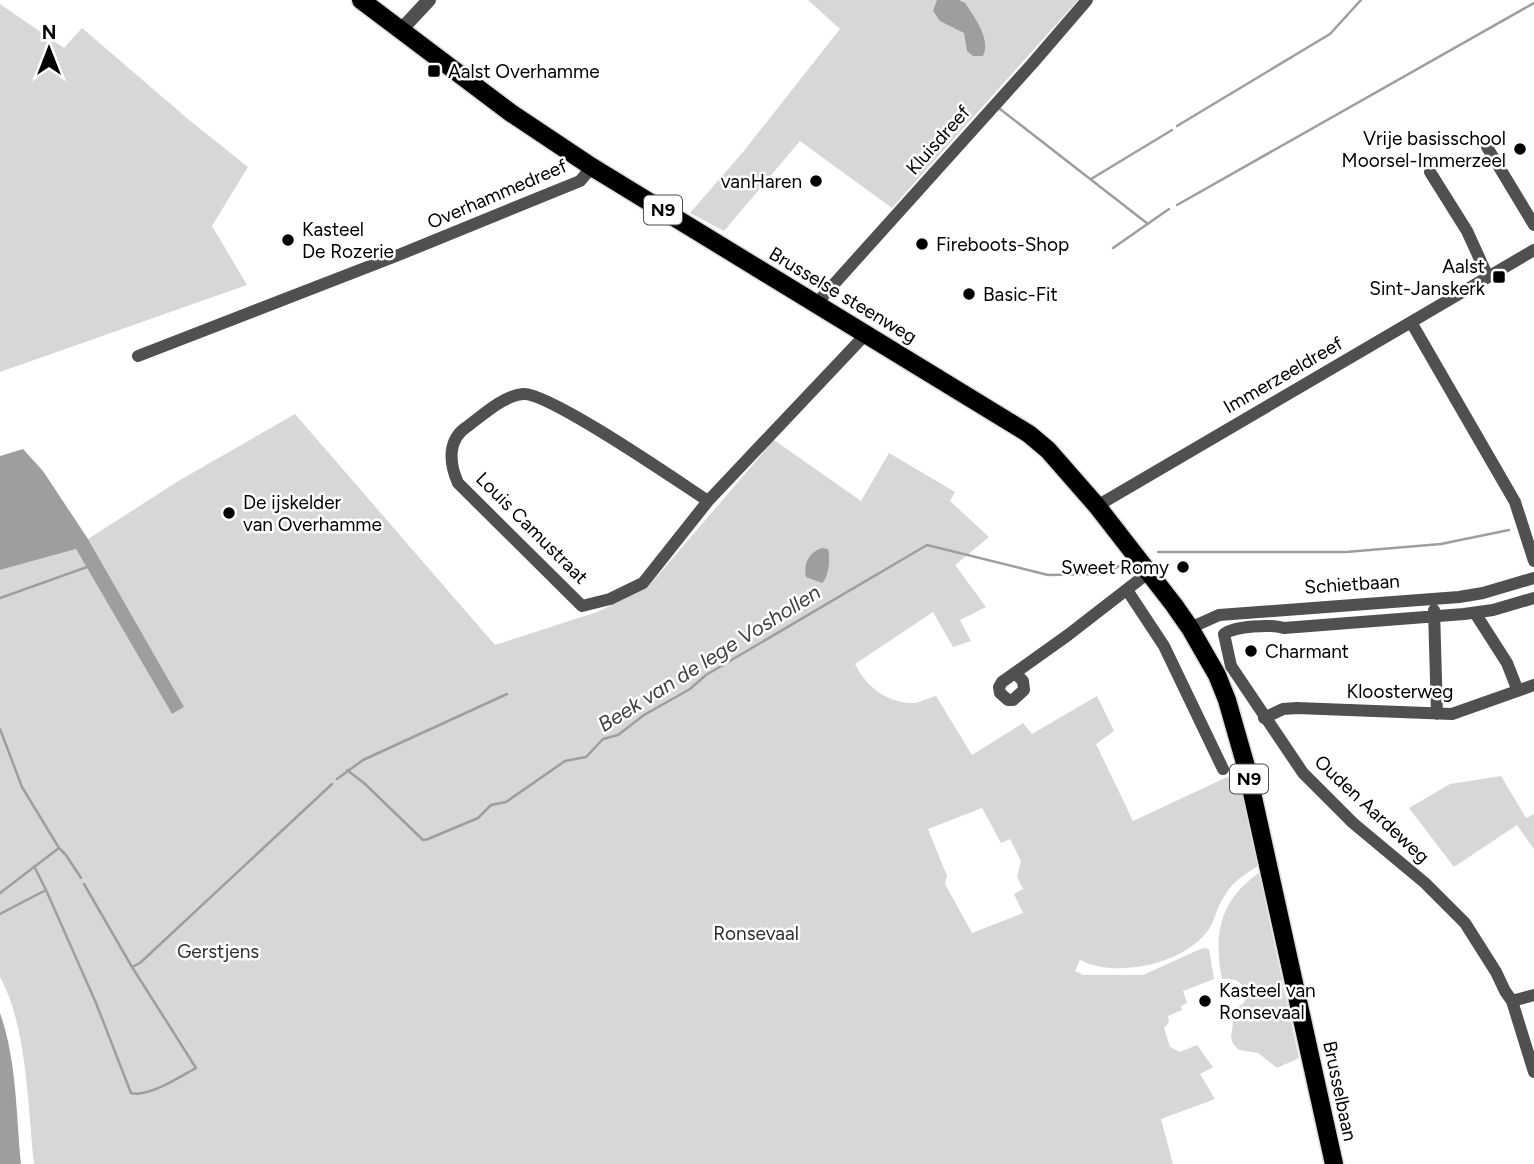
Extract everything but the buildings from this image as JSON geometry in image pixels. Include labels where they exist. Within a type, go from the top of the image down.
[{"type":"main road","name":"Brusselse steenweg","points":[[361,0],[511,113],[592,167],[1029,433],[1048,450],[1097,506],[1190,628],[1217,676],[1227,700],[1247,770],[1304,1026]]},
{"type":"main road","name":"Brusselbaan","points":[[1304,1026],[1334,1164]]},
{"type":"street","points":[[401,30],[429,0]]},
{"type":"street","name":"Kluisdreef","points":[[816,304],[1087,0]]},
{"type":"street","points":[[1487,147],[1534,225]]},
{"type":"street","name":"Overhammedreef","points":[[138,356],[580,181],[592,167]]},
{"type":"street","points":[[1430,172],[1467,231],[1488,277]]},
{"type":"street","name":"Immerzeeldreef","points":[[1097,506],[1534,250]]},
{"type":"street","points":[[1411,322],[1515,502],[1534,561]]},
{"type":"street","name":"Louis Camustraat","points":[[708,501],[572,414],[526,394],[509,397],[461,430],[450,457],[458,483],[582,606],[610,598],[643,583],[708,501],[866,334]]},
{"type":"street","points":[[1015,673],[1148,573]]},
{"type":"street","name":"Schietbaan","points":[[1224,634],[1230,630],[1276,619],[1284,608],[1433,599],[1483,593],[1534,578]]},
{"type":"street","points":[[1128,590],[1164,646],[1223,769]]},
{"type":"street","name":"Schietbaan","points":[[1190,628],[1219,615],[1276,619],[1284,628],[1434,617],[1475,612],[1534,598]]},
{"type":"street","points":[[1433,599],[1437,714]]},
{"type":"street","points":[[1475,612],[1507,663],[1518,691]]},
{"type":"street","points":[[1208,620],[1224,634]]},
{"type":"street","name":"Ouden Aardeweg","points":[[1224,634],[1231,666],[1303,773],[1353,823],[1425,883],[1465,922],[1512,1001],[1534,1072]]},
{"type":"street","name":"Kloosterweg","points":[[1265,718],[1283,709],[1297,708],[1452,714],[1534,685]]},
{"type":"street","points":[[1227,700],[1248,694]]},
{"type":"street","points":[[1512,1001],[1534,995]]},
{"type":"green space","points":[[808,0],[1078,0],[892,208],[800,141],[724,231],[690,213],[743,152],[840,29]]},
{"type":"green space","points":[[0,4],[64,48],[82,28],[248,167],[212,226],[247,285],[0,372]]},
{"type":"green space","points":[[295,414],[495,645],[597,612],[647,588],[774,440],[861,501],[889,453],[955,492],[950,501],[989,537],[955,565],[986,607],[960,620],[971,641],[953,647],[933,612],[855,664],[870,685],[884,696],[913,703],[936,696],[972,755],[1023,723],[1032,734],[1097,696],[1114,731],[1096,744],[1133,821],[1238,772],[1258,866],[1228,891],[1209,929],[1184,951],[1149,965],[1112,968],[1095,966],[1080,960],[1075,971],[1083,975],[1143,975],[1196,951],[1209,949],[1214,979],[1183,991],[1187,1003],[1181,1006],[1182,1010],[1168,1016],[1169,1022],[1164,1028],[1170,1047],[1180,1052],[1197,1045],[1213,1067],[1200,1074],[1215,1099],[1161,1119],[1173,1164],[34,1164],[21,1043],[9,997],[0,977],[0,570],[76,549],[172,714],[183,707],[88,539],[180,480]],"holes":[[[982,808],[1001,843],[1010,839],[1021,861],[1017,877],[1023,889],[1014,894],[1023,913],[972,933],[945,884],[947,876],[928,829]]]},
{"type":"green space","points":[[1501,776],[1526,818],[1534,814],[1534,849],[1517,825],[1454,867],[1409,808],[1450,784]]},
{"type":"green space","points":[[1259,873],[1299,1058],[1277,1068],[1258,1053],[1239,1050],[1233,1044],[1231,1037],[1235,1009],[1244,1003],[1245,992],[1238,981],[1222,979],[1219,963],[1222,919],[1236,895]]},
{"type":"shaded area","points":[[937,0],[959,0],[965,3],[983,36],[983,56],[973,56],[967,51],[964,33],[940,21],[933,11]]},
{"type":"shaded area","points":[[23,449],[43,471],[88,539],[184,707],[172,714],[76,549],[0,570],[0,456]]},
{"type":"shaded area","points":[[822,548],[828,549],[829,558],[827,573],[822,583],[806,577],[805,572],[810,556]]},
{"type":"shaded area","points":[[0,1013],[13,1069],[21,1164],[0,1164]]},
{"type":"waterway","points":[[1177,126],[1330,34],[1361,0]]},
{"type":"waterway","points":[[1177,205],[1534,3]]},
{"type":"waterway","points":[[1000,109],[1148,224]]},
{"type":"waterway","points":[[1091,179],[1172,130]]},
{"type":"waterway","points":[[1113,248],[1169,209]]},
{"type":"waterway","name":"Beek van de lege Voshollen","points":[[1158,552],[1346,552],[1441,544],[1509,530]]},
{"type":"waterway","name":"Beek van de lege Voshollen","points":[[347,770],[423,840],[428,839],[478,818],[491,805],[506,802],[565,761],[586,757],[603,739],[618,735],[644,715],[690,689],[706,675],[927,545],[1048,575],[1101,574],[1122,565]]},
{"type":"waterway","points":[[0,598],[87,567]]},
{"type":"waterway","name":"Beek van de lege Voshollen","points":[[337,779],[363,760],[507,694]]},
{"type":"waterway","points":[[0,729],[22,787],[59,848]]},
{"type":"waterway","name":"Beek van de lege Voshollen","points":[[84,884],[132,967],[140,963],[332,784]]},
{"type":"waterway","name":"Beek van de lege Voshollen","points":[[0,893],[59,848],[81,878]]},
{"type":"waterway","points":[[0,914],[46,890],[34,866]]},
{"type":"waterway","points":[[46,890],[96,1003],[131,1093],[138,1094],[164,1085],[196,1068],[132,967]]},
{"type":"place","name":"Aalst Overhamme","points":[[434,71]]},
{"type":"place","name":"Vrije basisschool Moorsel-Immerzeel","points":[[1520,149]]},
{"type":"place","name":"vanHaren","points":[[816,181]]},
{"type":"place","name":"Kasteel De Rozerie","points":[[288,240]]},
{"type":"place","name":"Fireboots-Shop","points":[[922,244]]},
{"type":"place","name":"Aalst Sint-Janskerk","points":[[1499,277]]},
{"type":"place","name":"Basic-Fit","points":[[969,294]]},
{"type":"place","name":"De ijskelder van Overhamme","points":[[229,513]]},
{"type":"place","name":"Sweet Romy","points":[[1183,567]]},
{"type":"place","name":"Charmant","points":[[1251,651]]},
{"type":"place","name":"Kasteel van Ronsevaal","points":[[1205,1001]]},
{"type":"park label","name":"Ronsevaal","points":[[756,933]]},
{"type":"park label","name":"Gerstjens","points":[[218,951]]}]
